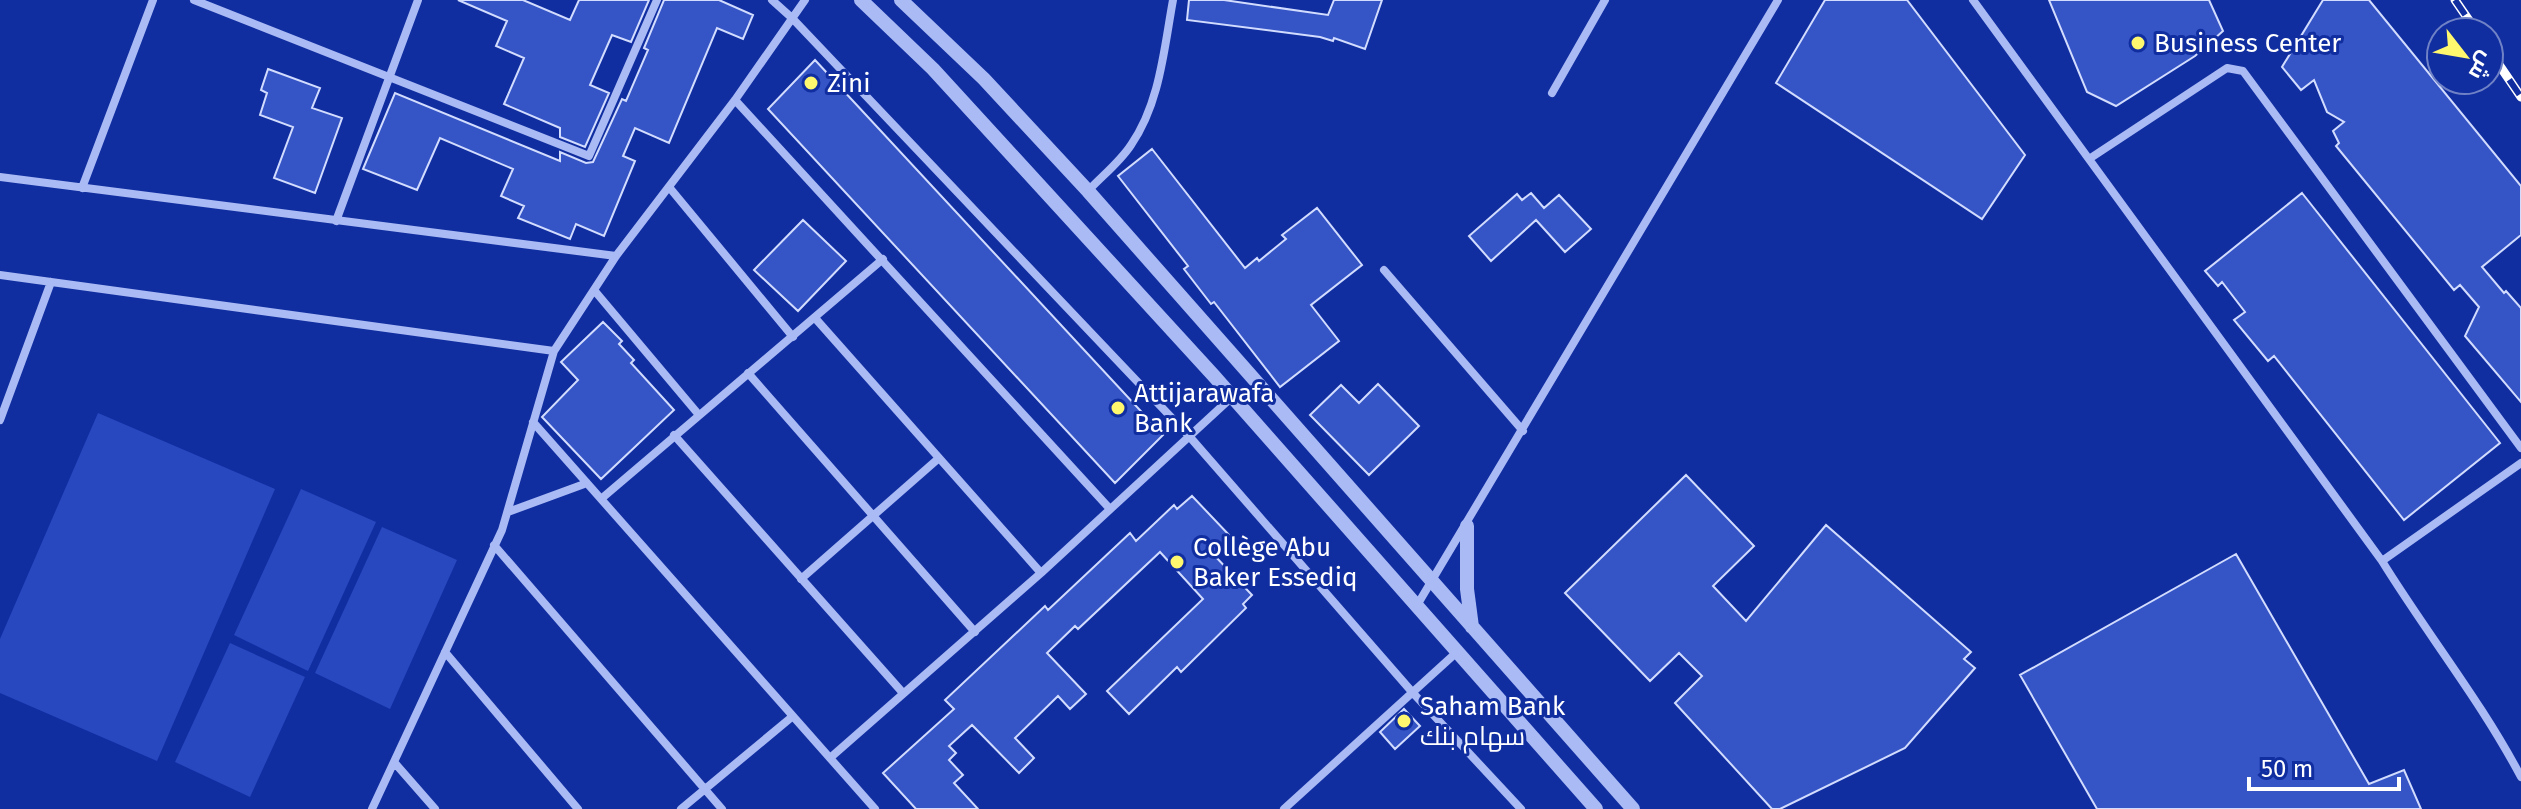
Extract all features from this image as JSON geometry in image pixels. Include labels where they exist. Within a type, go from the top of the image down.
[{"type":"street","points":[[82,188],[153,0]]},
{"type":"street","points":[[194,0],[589,156],[657,0]]},
{"type":"street","points":[[336,221],[418,0]]},
{"type":"street","points":[[772,0],[1189,436],[1413,693],[1521,809]]},
{"type":"street","points":[[372,809],[508,512],[554,351],[616,256],[735,100],[805,0]]},
{"type":"street","points":[[861,0],[933,69],[1232,397],[1595,809]]},
{"type":"street","points":[[901,0],[984,79],[1088,191],[1633,809]]},
{"type":"street","points":[[1088,191],[1130,147],[1145,120],[1158,83],[1173,0]]},
{"type":"street","points":[[1552,93],[1605,0]]},
{"type":"street","points":[[1416,607],[1778,0]]},
{"type":"street","points":[[1973,0],[2382,561],[2490,720],[2521,777]]},
{"type":"street","points":[[2089,159],[2227,68],[2243,71],[2521,448]]},
{"type":"street","points":[[735,100],[1110,509]]},
{"type":"street","points":[[0,177],[616,256]]},
{"type":"street","points":[[669,187],[793,337]]},
{"type":"street","points":[[601,499],[883,259]]},
{"type":"street","points":[[1384,270],[1523,431]]},
{"type":"street","points":[[0,275],[554,351]]},
{"type":"street","points":[[0,420],[51,282]]},
{"type":"street","points":[[594,290],[699,415]]},
{"type":"street","points":[[815,318],[1041,573]]},
{"type":"street","points":[[748,373],[975,632]]},
{"type":"street","points":[[830,758],[1041,573],[1232,397]]},
{"type":"street","points":[[533,422],[875,809]]},
{"type":"street","points":[[674,435],[903,693]]},
{"type":"street","points":[[801,579],[939,458]]},
{"type":"street","points":[[2382,561],[2521,463]]},
{"type":"street","points":[[508,512],[587,483]]},
{"type":"street","points":[[1467,526],[1467,589],[1472,628]]},
{"type":"street","points":[[494,545],[722,809]]},
{"type":"street","points":[[445,652],[578,809]]},
{"type":"street","points":[[1284,809],[1457,652]]},
{"type":"street","points":[[681,809],[793,716]]},
{"type":"street","points":[[394,762],[435,809]]},
{"type":"shaded area","points":[[98,413],[275,489],[157,761],[0,693],[0,639]]},
{"type":"shaded area","points":[[301,489],[376,522],[308,671],[234,635]]},
{"type":"shaded area","points":[[382,527],[457,560],[390,709],[315,673]]},
{"type":"shaded area","points":[[230,643],[305,677],[250,797],[175,762]]},
{"type":"building","points":[[458,0],[523,0],[570,20],[579,0],[649,0],[631,42],[612,35],[590,85],[609,93],[585,147],[560,137],[560,128],[504,104],[524,58],[496,46],[507,21]]},
{"type":"building","points":[[664,0],[719,0],[753,15],[743,39],[717,28],[669,143],[635,128],[623,156],[635,161],[604,236],[576,224],[570,239],[518,218],[524,206],[501,196],[513,169],[440,138],[417,190],[363,169],[395,93],[560,161],[560,152],[586,163],[593,162],[622,99],[626,101],[648,50],[644,48]]},
{"type":"building","points":[[1189,0],[1224,0],[1328,15],[1334,0],[1382,0],[1365,49],[1334,38],[1333,41],[1187,20]]},
{"type":"building","points":[[1825,0],[1907,0],[2025,155],[1982,219],[1776,83]]},
{"type":"building","name":"Business Center","points":[[2049,0],[2209,0],[2223,31],[2195,56],[2116,106],[2087,92]]},
{"type":"building","points":[[2323,0],[2369,0],[2425,69],[2425,96],[2447,96],[2521,186],[2521,235],[2482,267],[2521,308],[2521,402],[2465,336],[2479,307],[2460,285],[2454,290],[2336,146],[2339,143],[2333,131],[2344,122],[2327,112],[2314,80],[2301,90],[2282,67]]},
{"type":"building","points":[[815,60],[1163,435],[1115,483],[768,109]]},
{"type":"building","points":[[268,69],[320,88],[312,108],[342,118],[315,193],[274,178],[293,127],[260,115],[267,93],[261,90]]},
{"type":"building","points":[[1152,149],[1245,268],[1286,239],[1282,235],[1317,208],[1362,265],[1311,305],[1339,341],[1280,387],[1214,302],[1211,304],[1184,269],[1188,266],[1118,176]]},
{"type":"building","points":[[1531,193],[1544,208],[1559,195],[1591,229],[1565,252],[1536,220],[1491,261],[1469,236],[1517,194],[1522,200]]},
{"type":"building","points":[[2302,193],[2500,443],[2404,520],[2274,356],[2268,361],[2234,320],[2245,312],[2222,282],[2218,286],[2205,271]]},
{"type":"building","points":[[803,220],[846,261],[798,311],[754,270]]},
{"type":"building","points":[[603,322],[622,341],[619,344],[634,360],[631,363],[674,410],[601,479],[542,417],[578,380],[561,362]]},
{"type":"building","points":[[1378,384],[1419,426],[1369,475],[1310,415],[1341,385],[1359,403]]},
{"type":"building","points":[[1686,475],[1754,546],[1713,586],[1746,621],[1826,525],[1971,652],[1964,659],[1975,668],[1905,748],[1780,809],[1772,809],[1675,703],[1702,676],[1679,653],[1650,681],[1565,593]]},
{"type":"building","points":[[1192,496],[1231,537],[1213,554],[1252,595],[1243,604],[1246,608],[1181,672],[1177,667],[1129,714],[1107,691],[1203,599],[1160,552],[1078,629],[1075,626],[1047,653],[1086,694],[1070,709],[1058,696],[1015,738],[1034,758],[1019,773],[972,725],[949,746],[956,753],[949,760],[963,775],[954,783],[978,809],[916,809],[883,773],[954,709],[945,700],[1045,606],[1048,610],[1130,533],[1136,541],[1174,505],[1177,509]]},
{"type":"building","points":[[2236,554],[2369,784],[2404,770],[2421,809],[2097,809],[2020,675]]},
{"type":"building","points":[[1404,709],[1420,726],[1395,749],[1380,732]]},
{"type":"railway","points":[[2455,0],[2466,16]]},
{"type":"railway","points":[[2505,74],[2521,97]]},
{"type":"place","name":"Business Center","points":[[2138,43]]},
{"type":"place","name":"Zini","points":[[811,83]]},
{"type":"place","name":"Attijarawafa Bank","points":[[1118,408]]},
{"type":"place","name":"Collège Abu Baker Essediq","points":[[1177,562]]},
{"type":"place","name":"Saham Bank سهام بنك","points":[[1404,721]]}]
